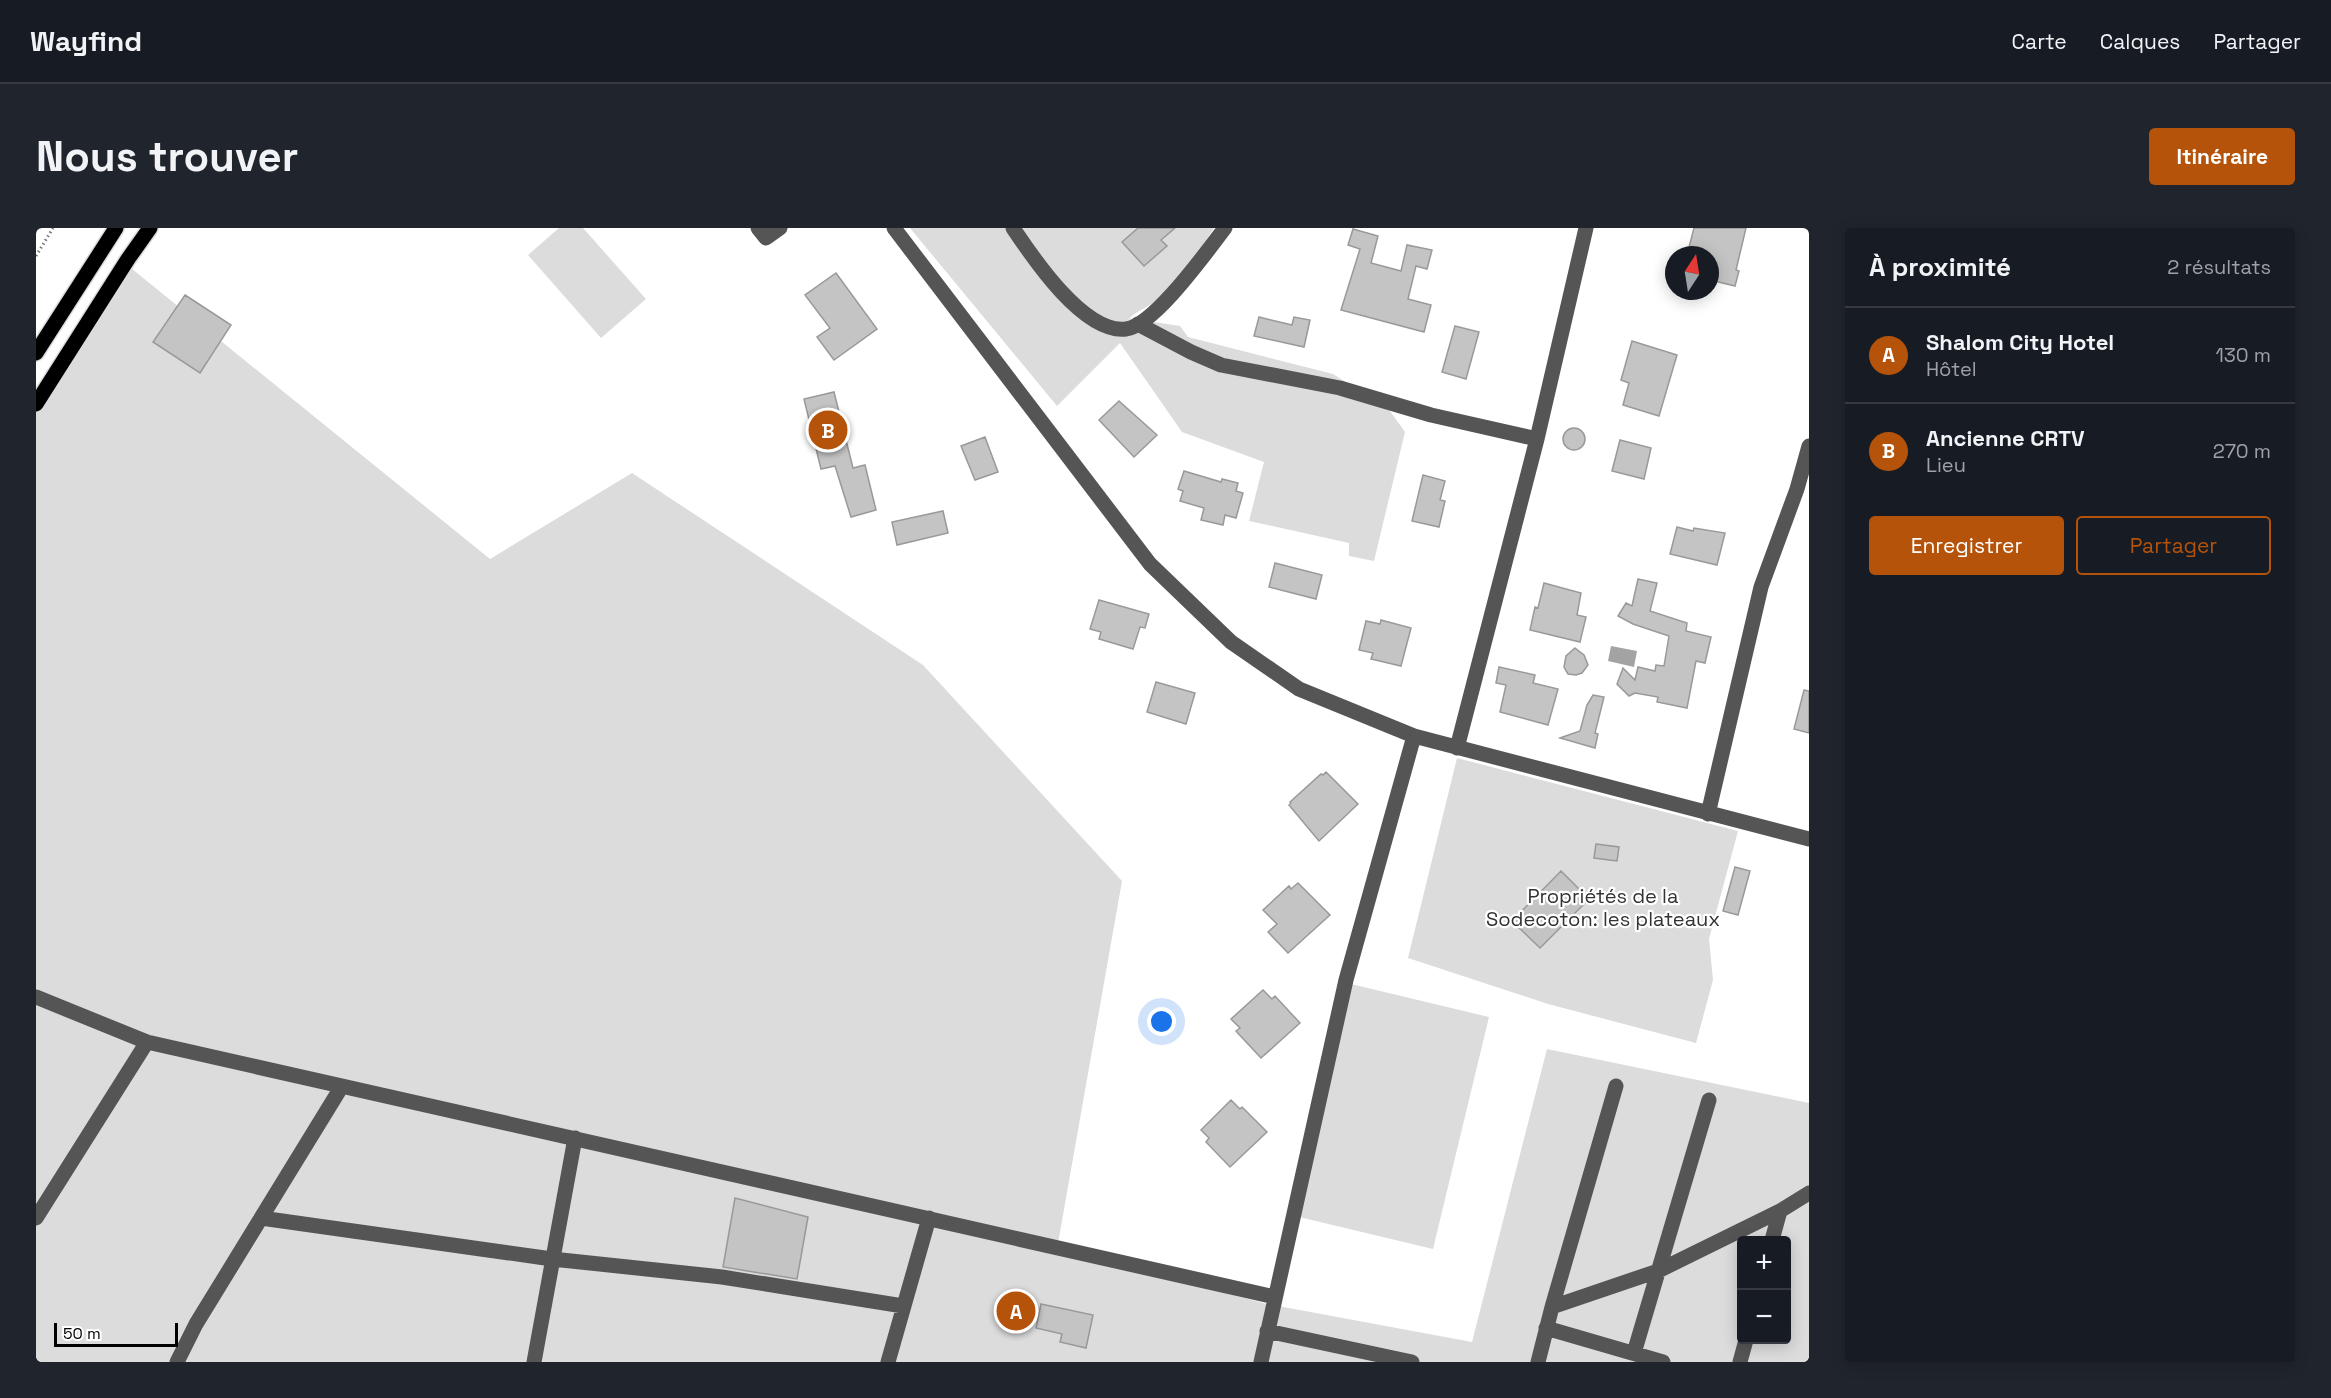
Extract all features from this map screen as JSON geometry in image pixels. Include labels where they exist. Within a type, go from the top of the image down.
[{"type":"main road","points":[[36,353],[116,228]]},
{"type":"main road","points":[[36,404],[150,228]]},
{"type":"street","points":[[758,228],[766,238],[780,228]]},
{"type":"street","points":[[894,228],[1150,564],[1231,642],[1299,689],[1414,736],[1809,839]]},
{"type":"street","points":[[1013,228],[1042,271],[1085,313],[1108,327],[1126,329],[1148,318],[1189,275],[1225,228]]},
{"type":"street","points":[[1457,748],[1537,440],[1586,228]]},
{"type":"street","points":[[1138,324],[1221,365],[1340,388],[1431,415],[1537,440]]},
{"type":"street","points":[[1708,814],[1761,587],[1797,489],[1809,446]]},
{"type":"street","points":[[1261,1362],[1346,980],[1414,736]]},
{"type":"street","points":[[36,997],[147,1042],[1275,1297]]},
{"type":"street","points":[[36,1218],[147,1042]]},
{"type":"street","points":[[177,1362],[196,1324],[342,1086]]},
{"type":"street","points":[[1539,1362],[1546,1328],[1616,1086]]},
{"type":"street","points":[[1634,1353],[1709,1100]]},
{"type":"street","points":[[534,1362],[575,1138]]},
{"type":"street","points":[[1552,1307],[1658,1271],[1780,1211],[1809,1193]]},
{"type":"street","points":[[1773,1236],[1780,1211]]},
{"type":"street","points":[[261,1218],[552,1259],[722,1277],[903,1306]]},
{"type":"street","points":[[888,1362],[929,1218]]},
{"type":"street","points":[[1546,1328],[1663,1362]]},
{"type":"street","points":[[1268,1331],[1412,1362]]},
{"type":"street","points":[[1740,1362],[1745,1344]]},
{"type":"path","points":[[36,256],[53,228]]},
{"type":"green space","points":[[559,228],[583,228],[646,299],[601,338],[528,255]]},
{"type":"green space","points":[[910,228],[1214,228],[1172,285],[1155,301],[1130,318],[1180,326],[1188,337],[1333,374],[1390,411],[1405,432],[1374,561],[1349,556],[1349,543],[1249,521],[1264,462],[1182,432],[1120,343],[1057,406]]},
{"type":"green space","points":[[121,260],[490,559],[632,473],[923,665],[1122,881],[1057,1249],[1267,1304],[1472,1342],[1547,1049],[1809,1103],[1809,1362],[36,1362],[36,392]]},
{"type":"green space","name":"Propriétés de la Sodecoton: les plateaux","points":[[1457,758],[1738,831],[1709,939],[1713,980],[1696,1043],[1548,1004],[1408,958]]},
{"type":"green space","points":[[1351,984],[1489,1017],[1433,1249],[1295,1216]]},
{"type":"shaded area","points":[[1611,646],[1637,651],[1634,667],[1608,661]]},
{"type":"building","points":[[1138,228],[1175,228],[1161,240],[1167,246],[1144,266],[1122,242]]},
{"type":"building","points":[[1694,228],[1746,228],[1736,270],[1739,271],[1735,286],[1719,282],[1719,246],[1689,246]]},
{"type":"building","points":[[1353,229],[1378,236],[1371,263],[1401,271],[1407,245],[1432,250],[1427,269],[1416,266],[1408,299],[1431,305],[1424,332],[1341,310],[1360,249],[1348,245]]},
{"type":"building","points":[[836,273],[877,329],[834,360],[817,337],[830,328],[805,295]]},
{"type":"building","points":[[185,295],[231,325],[200,373],[153,342]]},
{"type":"building","points":[[1259,317],[1292,325],[1294,317],[1310,320],[1304,347],[1254,336]]},
{"type":"building","points":[[1455,326],[1479,332],[1466,379],[1442,372]]},
{"type":"building","points":[[1632,341],[1677,355],[1659,416],[1623,405],[1629,383],[1621,380]]},
{"type":"building","points":[[834,392],[853,468],[865,465],[876,510],[851,517],[835,466],[821,469],[804,399]]},
{"type":"building","points":[[1119,401],[1157,435],[1134,457],[1099,420]]},
{"type":"building","points":[[1574,428],[1584,435],[1585,439],[1578,449],[1574,450],[1564,443],[1563,439],[1570,429]]},
{"type":"building","points":[[985,437],[998,472],[975,480],[961,446]]},
{"type":"building","points":[[1620,440],[1651,448],[1644,479],[1612,471]]},
{"type":"building","points":[[1184,471],[1221,482],[1222,479],[1238,483],[1236,491],[1243,493],[1236,518],[1225,515],[1223,525],[1201,520],[1204,508],[1180,501],[1183,491],[1178,489]]},
{"type":"building","points":[[1423,475],[1445,481],[1440,500],[1445,501],[1439,527],[1412,521]]},
{"type":"building","points":[[943,511],[948,533],[897,545],[892,522]]},
{"type":"building","points":[[1677,527],[1693,531],[1694,528],[1725,533],[1717,565],[1670,554]]},
{"type":"building","points":[[1275,563],[1322,575],[1316,599],[1269,587]]},
{"type":"building","points":[[1638,579],[1657,583],[1650,611],[1687,623],[1686,631],[1711,637],[1705,663],[1696,661],[1687,708],[1657,702],[1658,697],[1635,693],[1629,696],[1617,684],[1623,668],[1635,680],[1638,667],[1655,671],[1656,665],[1664,666],[1669,636],[1633,624],[1618,616],[1626,603],[1632,606]]},
{"type":"building","points":[[1544,583],[1581,593],[1577,615],[1586,617],[1580,642],[1530,630]]},
{"type":"building","points":[[1099,600],[1149,614],[1145,628],[1140,627],[1133,649],[1099,639],[1101,632],[1090,629]]},
{"type":"building","points":[[1381,620],[1411,628],[1401,666],[1371,659],[1373,653],[1359,650],[1366,621],[1380,624]]},
{"type":"building","points":[[1575,648],[1584,655],[1588,665],[1582,673],[1576,675],[1568,674],[1564,667],[1566,656]]},
{"type":"building","points":[[1499,667],[1535,675],[1533,683],[1558,689],[1548,725],[1500,712],[1506,685],[1496,683]]},
{"type":"building","points":[[1156,682],[1195,693],[1186,724],[1147,712]]},
{"type":"building","points":[[1804,690],[1809,691],[1809,733],[1794,729]]},
{"type":"building","points":[[1593,695],[1604,697],[1595,733],[1598,734],[1595,748],[1560,738],[1580,731],[1587,705]]},
{"type":"building","points":[[1326,772],[1358,804],[1319,841],[1289,805],[1321,774]]},
{"type":"building","points":[[1596,844],[1619,847],[1617,861],[1594,858]]},
{"type":"building","points":[[1735,867],[1750,871],[1738,915],[1723,911]]},
{"type":"building","points":[[1561,871],[1589,899],[1540,948],[1512,921]]},
{"type":"building","points":[[1298,883],[1330,915],[1288,953],[1268,932],[1277,924],[1263,910],[1289,886],[1291,889]]},
{"type":"building","points":[[1263,990],[1272,999],[1275,996],[1300,1023],[1261,1058],[1236,1031],[1240,1028],[1231,1019]]},
{"type":"building","points":[[1231,1100],[1240,1109],[1242,1107],[1267,1132],[1230,1167],[1206,1142],[1209,1138],[1201,1130]]},
{"type":"building","points":[[735,1198],[808,1217],[797,1279],[723,1267]]},
{"type":"building","points":[[1041,1304],[1093,1315],[1086,1348],[1060,1342],[1062,1334],[1036,1328]]},
{"type":"place","name":"Ancienne CRTV","points":[[828,430]]},
{"type":"place","name":"Shalom City Hotel","points":[[1016,1311]]}]
